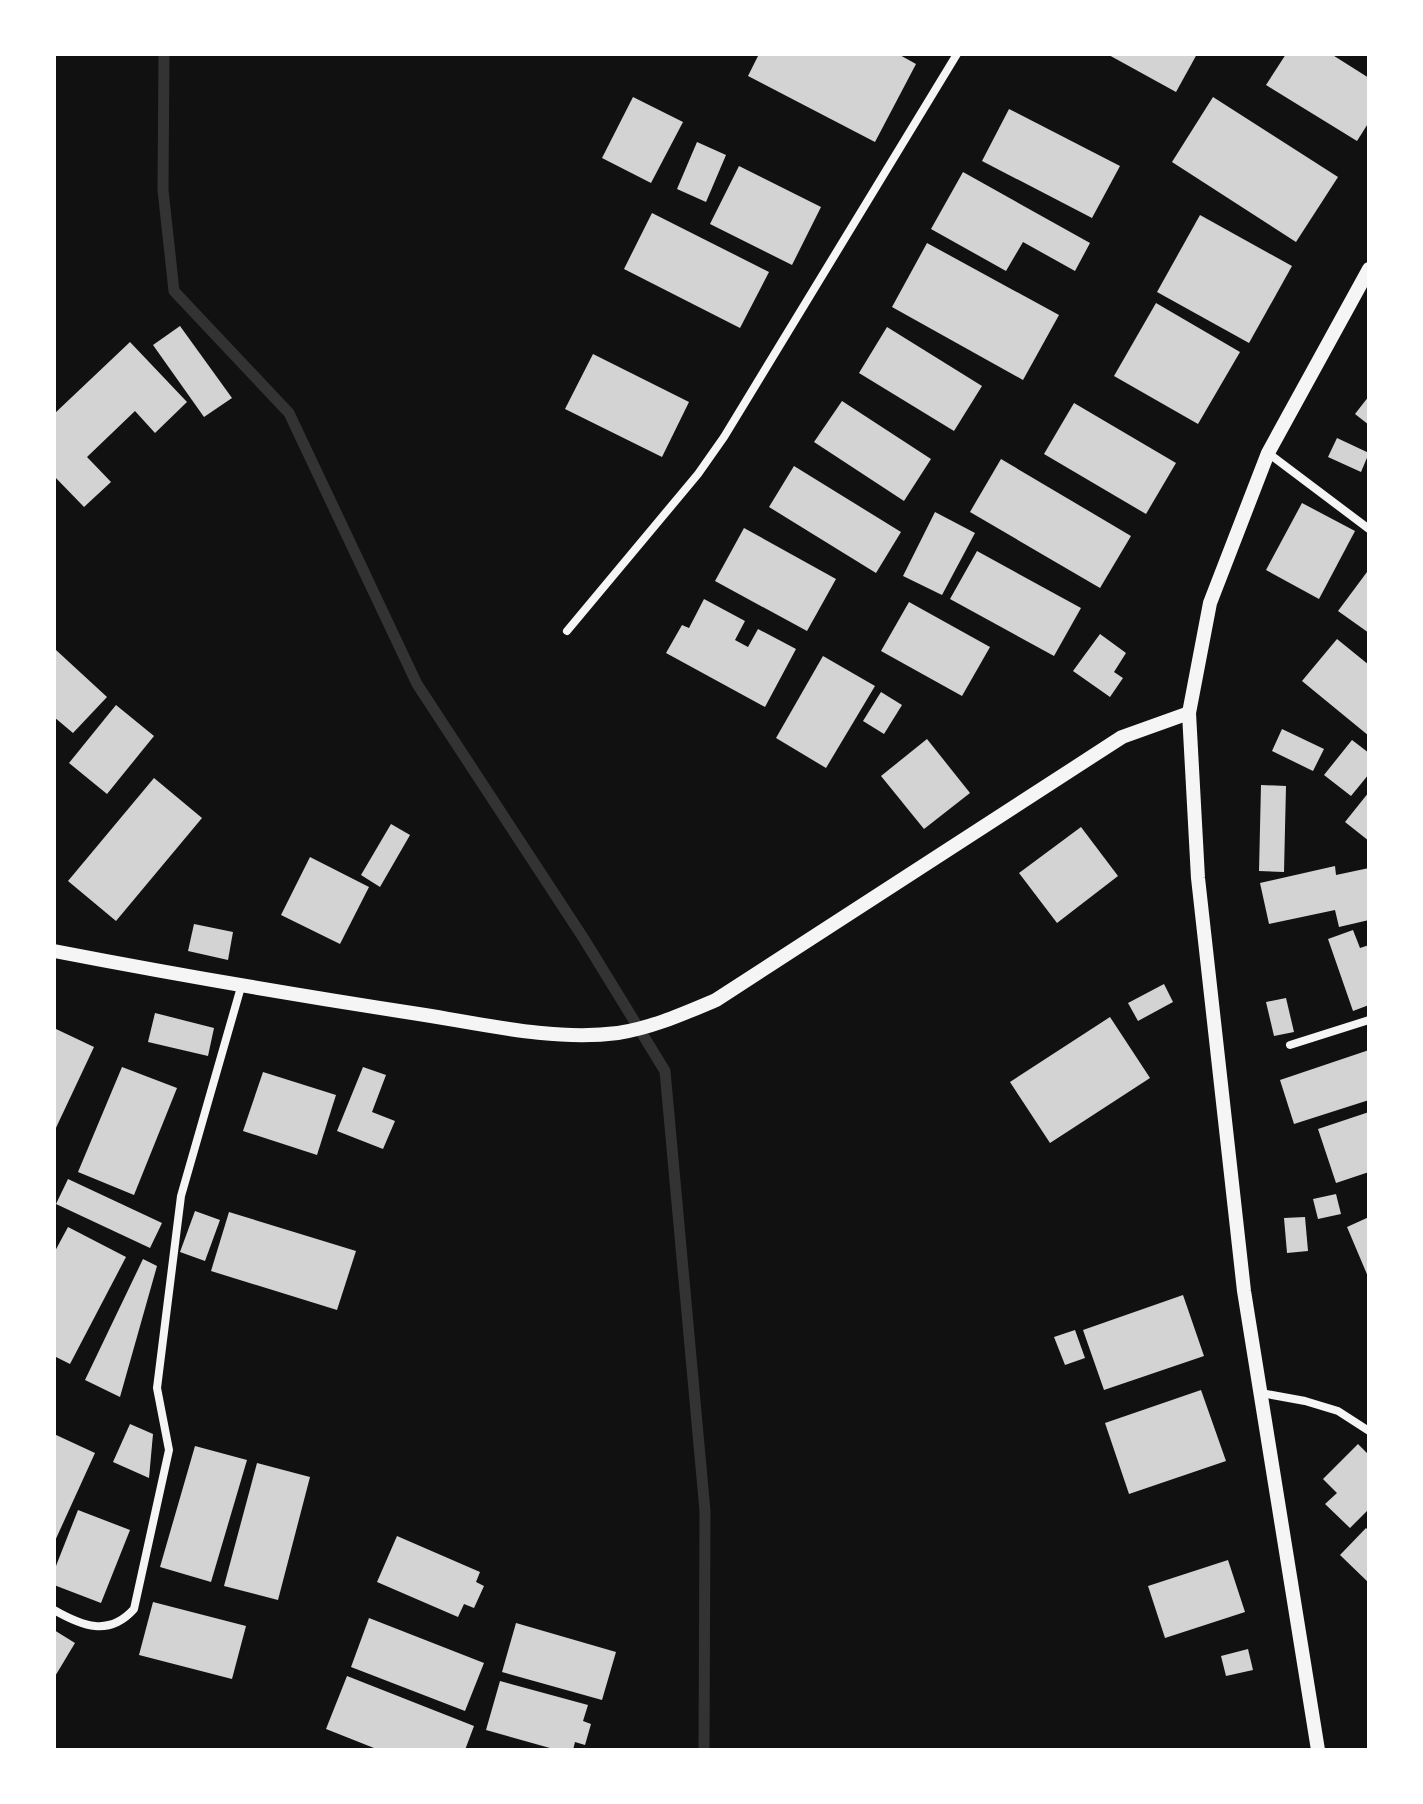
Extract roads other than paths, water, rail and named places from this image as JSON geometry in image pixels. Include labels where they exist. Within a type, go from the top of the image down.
[{"type":"street","points":[[567,631],[698,474],[724,437],[957,54]]},
{"type":"street","points":[[1318,1750],[1244,1291],[1198,878],[1189,713],[1210,603],[1268,453],[1369,269]]},
{"type":"street","points":[[1268,453],[1369,529]]},
{"type":"street","points":[[54,951],[241,987],[517,1029],[567,1034],[619,1033],[676,1017],[716,1000],[1122,737],[1189,713]]},
{"type":"street","points":[[54,1610],[72,1620],[106,1626],[123,1621],[134,1609],[169,1450],[157,1388],[181,1196],[241,987]]},
{"type":"street","points":[[1290,1045],[1369,1020]]},
{"type":"street","points":[[1261,1393],[1338,1411],[1369,1431]]},
{"type":"waterway","points":[[164,54],[163,190],[174,291],[289,413],[417,684],[584,939],[665,1071],[705,1511],[704,1750]]}]
